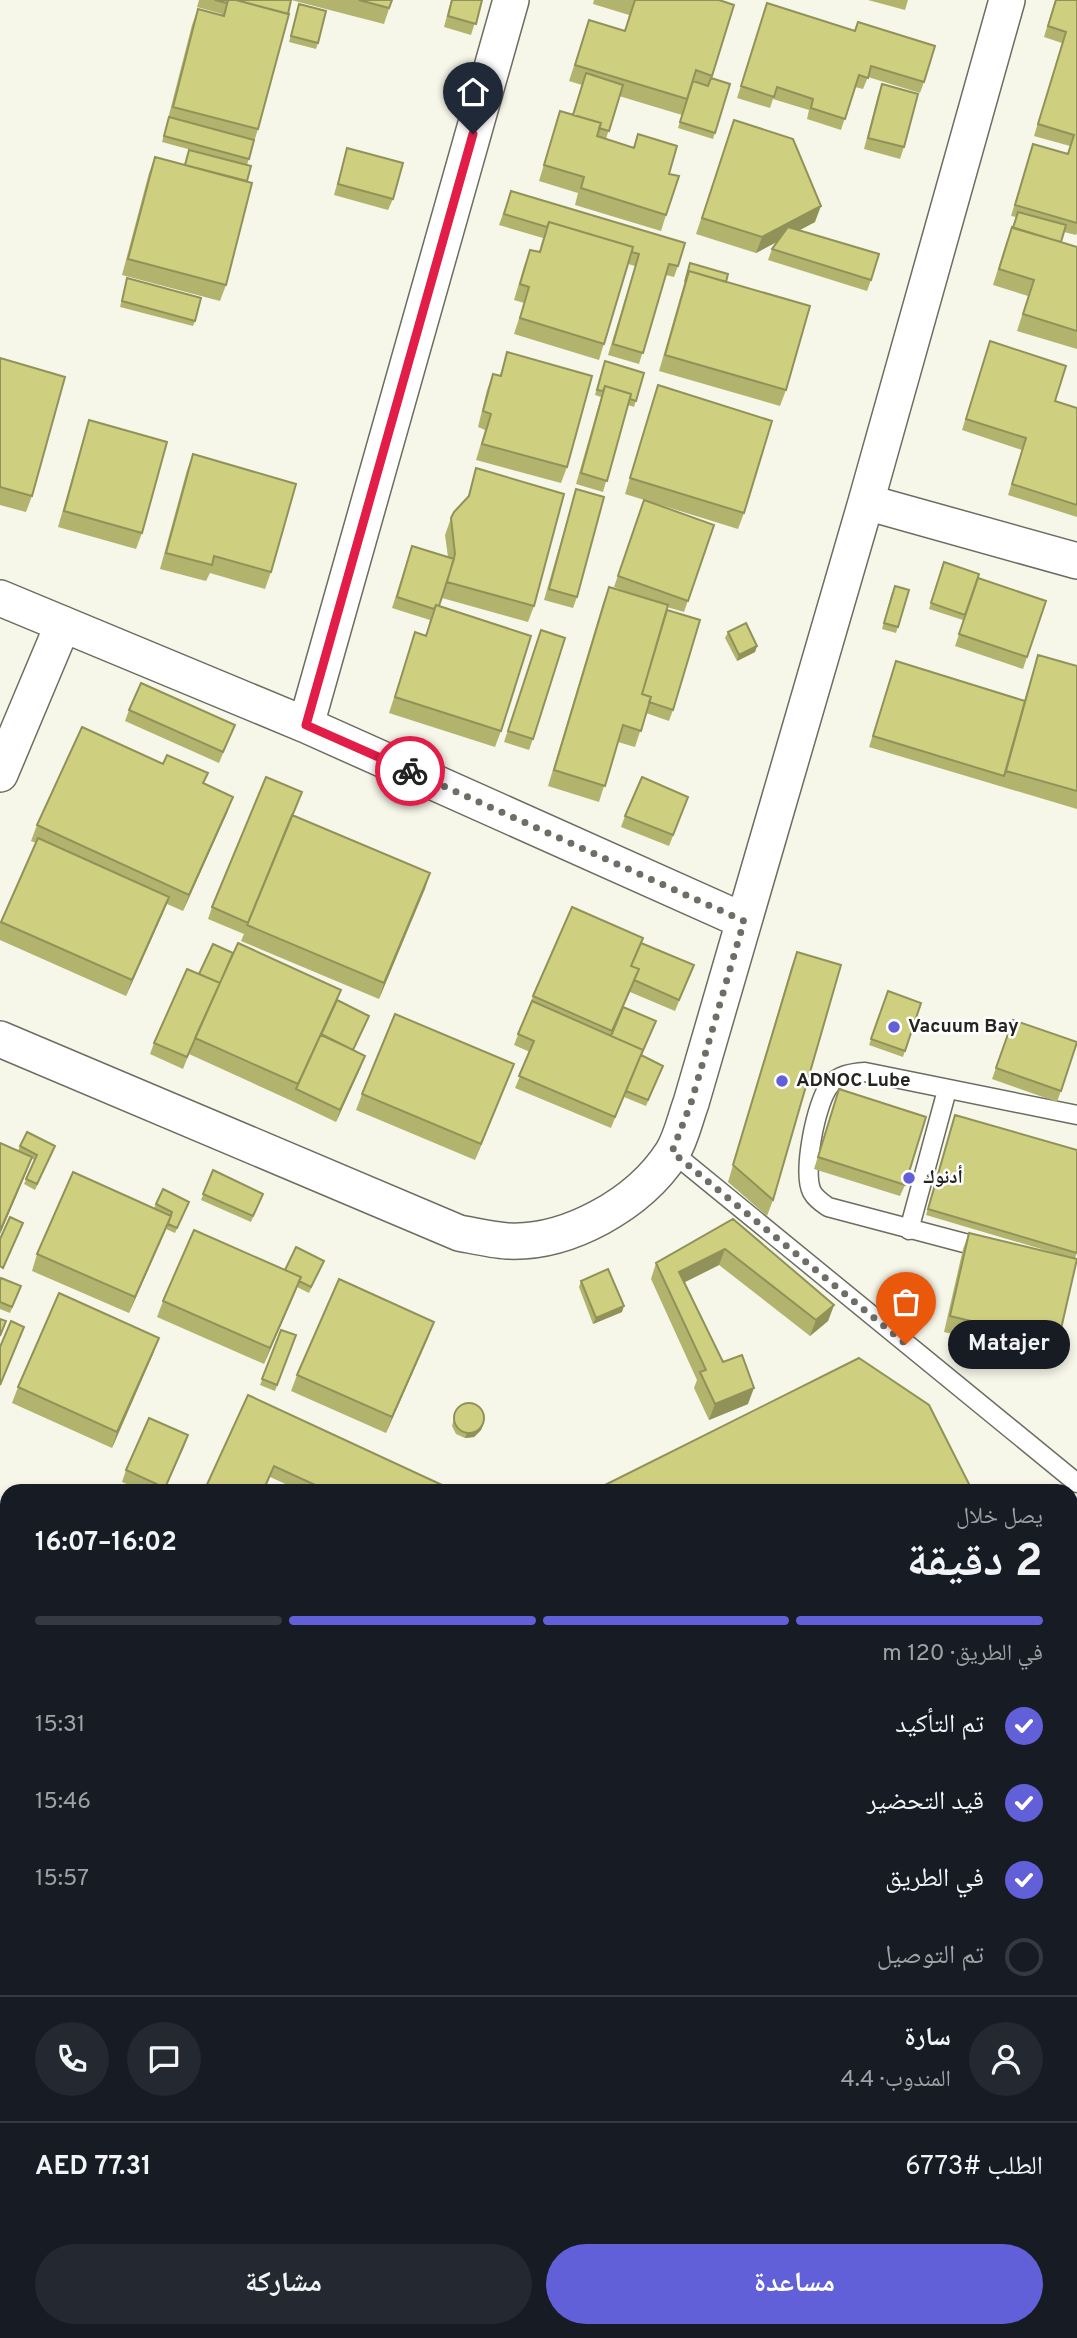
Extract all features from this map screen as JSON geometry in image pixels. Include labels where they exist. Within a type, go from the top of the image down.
[{"type":"street","points":[[306,725],[511,0]]},
{"type":"street","points":[[0,1039],[460,1233],[509,1241],[558,1235],[605,1216],[645,1185],[672,1152],[691,1103],[866,502],[1007,0]]},
{"type":"street","points":[[866,502],[1077,561]]},
{"type":"street","points":[[0,598],[306,725],[744,921]]},
{"type":"street","points":[[0,774],[63,624]]},
{"type":"lane","points":[[1000,1252],[828,1207],[818,1200],[811,1190],[807,1164],[822,1097],[839,1077],[865,1072],[1077,1115]]},
{"type":"lane","points":[[909,1230],[947,1090]]},
{"type":"lane","points":[[672,1152],[1077,1483]]},
{"type":"building","points":[[228,0],[289,14],[258,129],[173,107],[198,9],[224,16]]},
{"type":"building","points":[[236,0],[291,0],[288,14]]},
{"type":"building","points":[[359,0],[392,0],[389,8]]},
{"type":"building","points":[[452,0],[482,0],[476,24],[448,16]]},
{"type":"building","points":[[635,0],[719,0],[734,5],[712,76],[696,70],[687,99],[575,65],[589,20],[625,31]]},
{"type":"building","points":[[1056,0],[1077,0],[1077,223],[1015,205],[1033,144],[1068,154],[1074,135],[1038,124],[1066,32],[1048,26]]},
{"type":"building","points":[[767,3],[855,31],[858,22],[935,46],[924,82],[871,66],[868,78],[859,75],[845,119],[811,108],[813,99],[777,87],[774,97],[741,86]]},
{"type":"building","points":[[299,4],[326,11],[318,43],[291,36]]},
{"type":"building","points":[[586,73],[623,85],[609,131],[599,128],[601,123],[573,115]]},
{"type":"building","points":[[711,78],[730,84],[715,133],[680,122],[693,81],[708,86]]},
{"type":"building","points":[[882,84],[918,94],[904,147],[868,138]]},
{"type":"building","points":[[560,111],[601,123],[597,136],[634,148],[638,134],[677,146],[669,174],[679,176],[666,215],[581,188],[584,177],[544,165]]},
{"type":"building","points":[[169,117],[254,140],[249,159],[164,136]]},
{"type":"building","points":[[734,120],[793,139],[821,206],[762,237],[702,218]]},
{"type":"building","points":[[347,148],[403,163],[393,199],[338,184]]},
{"type":"building","points":[[189,150],[251,166],[247,181],[185,165]]},
{"type":"building","points":[[155,157],[252,183],[226,285],[128,259]]},
{"type":"building","points":[[511,191],[685,243],[678,266],[669,264],[643,353],[613,344],[639,254],[632,252],[633,247],[549,222],[547,227],[504,214]]},
{"type":"building","points":[[1018,212],[1066,225],[1061,242],[1013,228]]},
{"type":"building","points":[[549,222],[633,247],[604,344],[520,318],[529,287],[520,284],[530,250],[540,252]]},
{"type":"building","points":[[788,227],[879,254],[871,280],[772,249]]},
{"type":"building","points":[[1012,227],[1077,247],[1077,331],[1023,314],[1034,280],[999,269]]},
{"type":"building","points":[[690,263],[728,274],[726,282],[689,271],[685,282]]},
{"type":"building","points":[[689,271],[810,306],[786,390],[665,355]]},
{"type":"building","points":[[127,278],[201,298],[195,321],[122,301]]},
{"type":"building","points":[[990,341],[1066,366],[1055,401],[1077,408],[1077,505],[1012,484],[1026,438],[966,419]]},
{"type":"building","points":[[507,352],[592,376],[567,467],[482,444],[491,414],[483,411],[493,374],[501,376]]},
{"type":"building","points":[[0,358],[65,377],[32,496],[0,487]]},
{"type":"building","points":[[605,361],[644,373],[636,401],[630,399],[631,394],[605,386],[603,391],[597,390]]},
{"type":"building","points":[[658,385],[772,421],[744,513],[630,478]]},
{"type":"building","points":[[605,386],[631,394],[607,481],[581,473]]},
{"type":"building","points":[[89,420],[167,442],[142,533],[64,511]]},
{"type":"building","points":[[193,454],[296,484],[271,572],[214,556],[212,565],[166,553]]},
{"type":"building","points":[[476,468],[564,494],[534,606],[447,582],[455,554],[451,518],[469,496]]},
{"type":"building","points":[[576,489],[604,497],[577,597],[549,589]]},
{"type":"building","points":[[644,500],[714,525],[688,601],[618,576]]},
{"type":"building","points":[[412,546],[454,559],[439,606],[436,605],[434,609],[397,597]]},
{"type":"building","points":[[944,562],[979,574],[965,615],[931,603]]},
{"type":"building","points":[[978,578],[1046,601],[1027,657],[959,634]]},
{"type":"building","points":[[895,586],[909,590],[898,627],[884,623]]},
{"type":"building","points":[[609,587],[668,605],[642,694],[651,697],[641,731],[623,725],[605,786],[554,770]]},
{"type":"building","points":[[436,605],[531,636],[501,731],[395,697],[415,632],[426,636]]},
{"type":"building","points":[[667,610],[700,620],[673,710],[649,702],[651,697],[642,694]]},
{"type":"building","points":[[746,623],[757,646],[739,655],[728,632]]},
{"type":"building","points":[[541,630],[565,638],[533,739],[508,731]]},
{"type":"building","points":[[1038,655],[1077,666],[1077,791],[1006,771]]},
{"type":"building","points":[[896,661],[1025,701],[1004,776],[873,736]]},
{"type":"building","points":[[141,683],[235,725],[223,752],[129,710]]},
{"type":"building","points":[[82,727],[163,764],[167,755],[208,773],[203,783],[233,797],[189,895],[37,825]]},
{"type":"building","points":[[266,777],[302,792],[248,923],[212,907]]},
{"type":"building","points":[[642,777],[688,797],[673,835],[625,816]]},
{"type":"building","points":[[292,815],[430,873],[384,983],[247,925]]},
{"type":"building","points":[[38,838],[169,897],[132,980],[1,922]]},
{"type":"building","points":[[572,907],[643,938],[631,966],[639,969],[612,1031],[533,996]]},
{"type":"building","points":[[238,943],[341,990],[298,1084],[195,1038]]},
{"type":"building","points":[[641,943],[694,965],[679,1000],[634,980],[639,969],[631,966]]},
{"type":"building","points":[[213,944],[233,953],[220,983],[199,974]]},
{"type":"building","name":"ADNOC Lube","points":[[797,952],[841,965],[773,1200],[733,1165]]},
{"type":"building","points":[[187,969],[220,983],[187,1057],[154,1043]]},
{"type":"building","name":"Vacuum Bay","points":[[888,991],[921,1003],[905,1051],[871,1039]]},
{"type":"building","points":[[337,1000],[369,1016],[353,1050],[321,1035]]},
{"type":"building","points":[[532,1001],[643,1050],[615,1117],[519,1076],[534,1041],[518,1034]]},
{"type":"building","points":[[623,1007],[656,1021],[641,1055],[663,1066],[648,1100],[626,1091],[643,1050],[611,1036]]},
{"type":"building","points":[[395,1014],[514,1064],[481,1144],[362,1094]]},
{"type":"building","points":[[1013,1020],[1077,1042],[1061,1091],[996,1068]]},
{"type":"building","points":[[321,1034],[365,1056],[340,1110],[296,1089]]},
{"type":"building","points":[[839,1089],[926,1117],[905,1185],[818,1157]]},
{"type":"building","points":[[955,1115],[1077,1150],[1077,1253],[928,1209]]},
{"type":"building","points":[[27,1132],[55,1146],[37,1184],[26,1179],[37,1155],[20,1146]]},
{"type":"building","points":[[0,1143],[32,1157],[0,1231]]},
{"type":"building","points":[[213,1170],[263,1194],[253,1216],[203,1194]]},
{"type":"building","points":[[73,1172],[171,1216],[135,1297],[37,1254]]},
{"type":"building","points":[[163,1189],[189,1202],[177,1228],[168,1224],[172,1212],[156,1204]]},
{"type":"building","points":[[10,1217],[23,1223],[3,1268],[0,1266],[0,1239]]},
{"type":"building","points":[[733,1219],[834,1305],[816,1320],[725,1249],[679,1272],[723,1362],[742,1355],[754,1388],[715,1404],[700,1372],[706,1370],[656,1263]]},
{"type":"building","points":[[194,1230],[301,1277],[270,1348],[163,1301]]},
{"type":"building","points":[[969,1233],[1077,1259],[1058,1342],[950,1316]]},
{"type":"building","points":[[296,1247],[324,1261],[311,1287],[299,1281],[301,1277],[285,1270]]},
{"type":"building","points":[[608,1269],[624,1306],[596,1318],[581,1281]]},
{"type":"building","points":[[1,1278],[21,1286],[12,1307],[0,1302]]},
{"type":"building","points":[[339,1279],[434,1322],[392,1417],[297,1375]]},
{"type":"building","points":[[59,1293],[159,1338],[117,1432],[18,1387]]},
{"type":"building","points":[[0,1319],[6,1321],[0,1336]]},
{"type":"building","points":[[11,1321],[24,1327],[0,1385],[0,1347]]},
{"type":"building","points":[[281,1330],[296,1335],[277,1385],[262,1379]]},
{"type":"building","points":[[859,1358],[929,1405],[969,1484],[607,1484]]},
{"type":"building","points":[[248,1395],[440,1484],[313,1484],[274,1466],[266,1484],[207,1484]]},
{"type":"building","points":[[469,1403],[479,1408],[484,1418],[479,1428],[469,1433],[459,1428],[454,1418],[459,1408]]},
{"type":"building","points":[[149,1418],[188,1435],[167,1484],[156,1484],[126,1470]]},
{"type":"way so far","points":[[410,771],[744,921],[691,1103],[672,1152],[906,1344]]},
{"type":"place","name":"Vacuum Bay","points":[[894,1027]]},
{"type":"place","name":"ADNOC Lube","points":[[782,1081]]},
{"type":"place","name":"أدنوك","points":[[909,1178]]},
{"type":"place","name":"Matajer","points":[[906,1344]]},
{"type":"route","points":[[410,771],[306,725],[473,134]]}]
